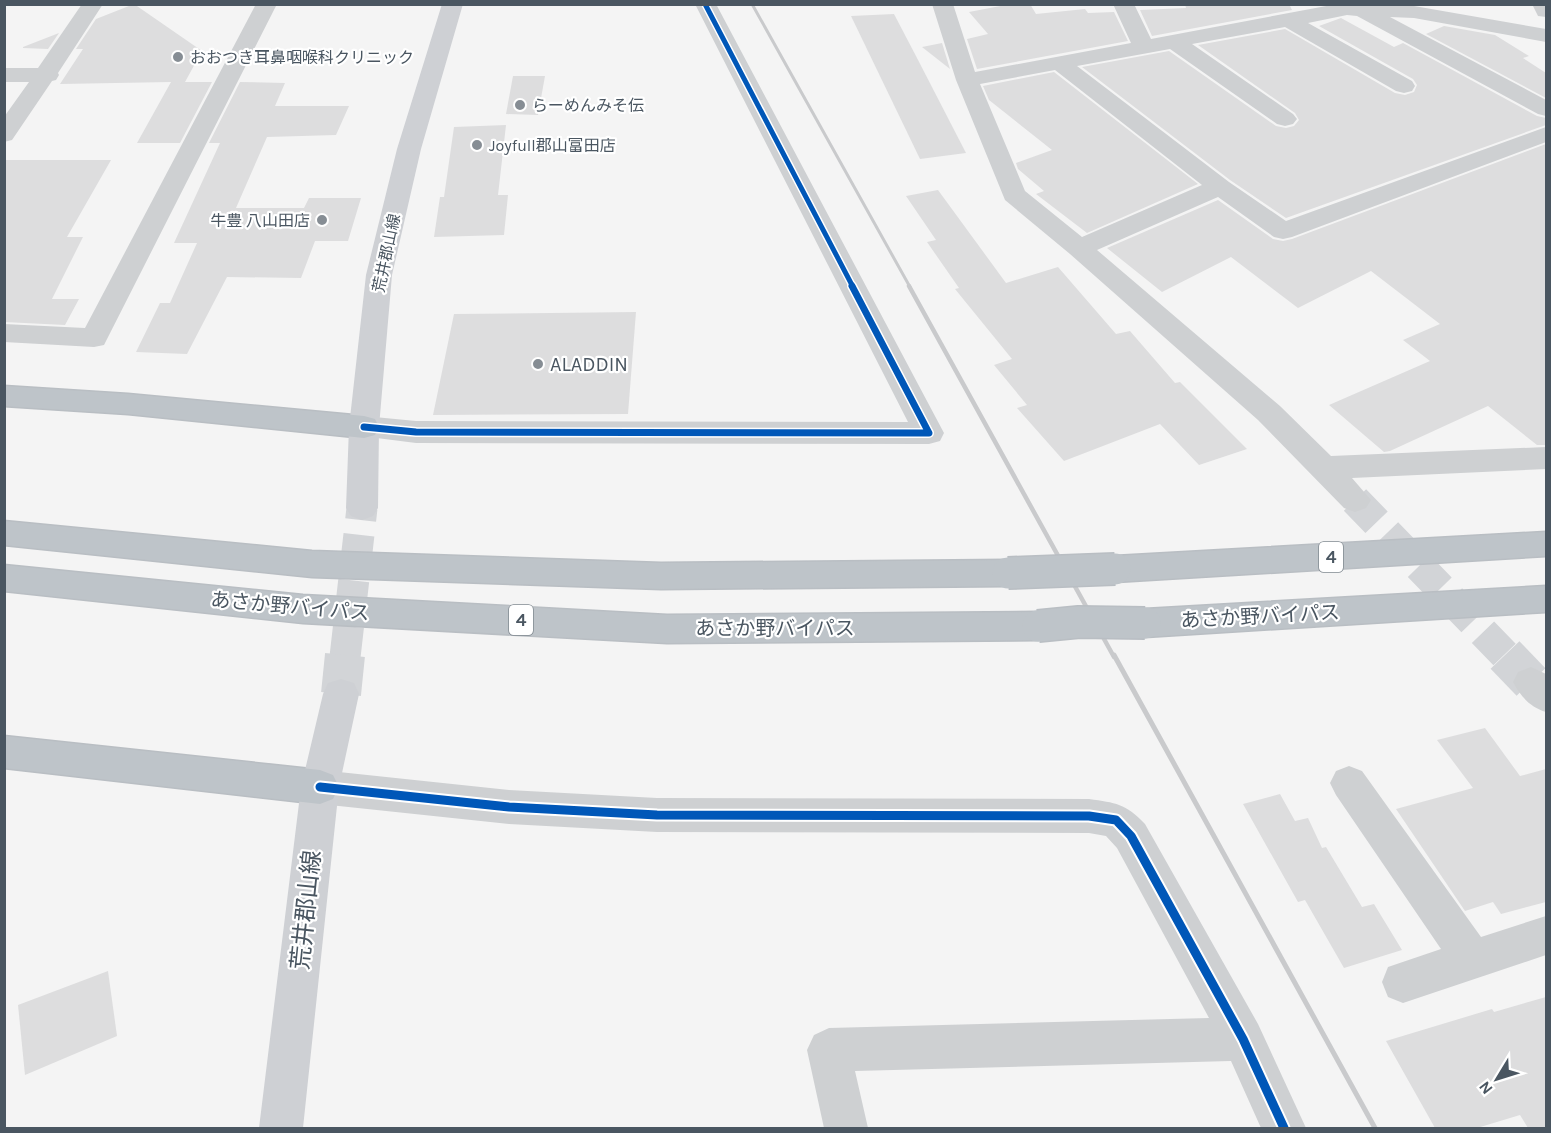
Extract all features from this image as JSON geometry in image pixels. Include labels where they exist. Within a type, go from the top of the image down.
[{"type":"highway","points":[[4,396],[128,404],[364,427]]},
{"type":"highway","points":[[4,528],[50,538]]},
{"type":"highway","name":"4","points":[[4,533],[324,565],[662,576],[1008,573],[1546,544]]},
{"type":"highway","name":"あさか野バイパス","points":[[4,578],[303,609],[668,628],[1038,627],[1079,622],[1145,623],[1546,599]]},
{"type":"highway","points":[[4,752],[320,788]]},
{"type":"main road","name":"荒井郡山線","points":[[362,508],[364,427],[379,275],[409,149],[453,4]]},
{"type":"main road","name":"荒井郡山線","points":[[281,1128],[320,788],[340,694]]},
{"type":"street","points":[[4,135],[48,75],[93,4]]},
{"type":"street","points":[[4,333],[94,338],[267,4]]},
{"type":"street","points":[[364,427],[416,432],[929,433],[705,4]]},
{"type":"street","points":[[942,4],[967,80],[1014,195],[1079,248],[1269,413],[1355,500]]},
{"type":"street","points":[[1123,4],[1144,47]]},
{"type":"street","points":[[1245,4],[1257,24]]},
{"type":"street","points":[[1542,4],[1546,11]]},
{"type":"street","points":[[967,80],[1257,24],[1359,9],[1429,10],[1544,30]]},
{"type":"street","points":[[1359,9],[1546,109]]},
{"type":"street","points":[[1288,20],[1404,86]]},
{"type":"street","points":[[1173,41],[1285,119]]},
{"type":"street","points":[[1058,62],[1220,187],[1283,231],[1546,134]]},
{"type":"street","points":[[4,75],[48,75]]},
{"type":"street","points":[[1079,248],[1220,187]]},
{"type":"street","points":[[1322,468],[1546,458]]},
{"type":"street","points":[[1348,783],[1473,960]]},
{"type":"street","points":[[320,788],[509,807],[657,815],[1107,817],[1116,820],[1131,836],[1243,1040],[1284,1128]]},
{"type":"street","points":[[1403,982],[1546,936]]},
{"type":"street","points":[[846,1128],[829,1050],[1243,1040]]},
{"type":"building","points":[[134,4],[202,51],[185,82],[212,82],[180,143],[137,143],[171,82],[60,84],[83,49],[76,49],[96,19]]},
{"type":"building","points":[[1011,4],[1030,4],[1036,14],[1085,9],[1088,13],[1114,12],[1128,41],[977,69],[967,39],[988,34],[969,12]]},
{"type":"building","points":[[1185,4],[1289,4],[1292,10],[1152,36],[1140,10],[1186,8]]},
{"type":"building","points":[[894,14],[966,153],[920,159],[851,16]]},
{"type":"building","points":[[1341,18],[1394,47],[1403,43],[1537,116],[1546,118],[1546,125],[1286,218],[1230,180],[1082,67],[1169,51],[1276,126],[1286,128],[1294,126],[1299,120],[1295,113],[1198,45],[1285,29],[1395,93],[1405,95],[1414,92],[1417,85],[1413,79],[1319,26]]},
{"type":"building","points":[[1444,26],[1495,35],[1529,56],[1523,58],[1546,73],[1546,98],[1426,34]]},
{"type":"building","points":[[59,33],[48,49],[23,48],[23,47]]},
{"type":"building","points":[[942,43],[950,69],[922,47]]},
{"type":"building","points":[[1054,72],[1198,184],[1087,233],[1036,194],[1044,191],[1018,169],[1016,163],[1052,150],[989,100],[983,86]]},
{"type":"building","points":[[513,76],[545,76],[538,115],[506,114]]},
{"type":"building","points":[[240,82],[285,83],[275,106],[349,106],[336,135],[267,137],[236,208],[304,208],[309,198],[361,198],[348,241],[315,241],[301,278],[227,277],[187,354],[136,352],[160,303],[170,303],[197,243],[174,243],[220,143],[209,143]]},
{"type":"building","points":[[506,125],[498,195],[508,195],[504,235],[434,237],[440,197],[444,197],[454,127]]},
{"type":"building","points":[[1546,144],[1546,445],[1537,445],[1488,406],[1384,452],[1329,405],[1430,361],[1403,340],[1440,324],[1371,271],[1298,308],[1231,257],[1162,292],[1107,248],[1218,200],[1273,239],[1283,241],[1292,239]]},
{"type":"building","points":[[4,160],[111,160],[67,237],[83,237],[52,299],[79,299],[65,325],[4,322]]},
{"type":"building","points":[[938,190],[1006,283],[1058,267],[1116,334],[1130,331],[1175,383],[1180,382],[1247,449],[1199,465],[1160,424],[1064,461],[1017,408],[1027,405],[994,365],[1012,359],[955,289],[959,288],[927,242],[936,240],[906,196]]},
{"type":"building","name":"ALADDIN","points":[[636,312],[628,414],[433,415],[454,314]]},
{"type":"building","points":[[1485,728],[1520,776],[1546,769],[1546,902],[1501,914],[1493,902],[1465,911],[1396,809],[1473,788],[1437,740]]},
{"type":"building","points":[[1280,794],[1295,821],[1308,818],[1322,848],[1326,847],[1362,907],[1374,904],[1402,950],[1344,968],[1305,900],[1298,902],[1243,804]]},
{"type":"building","points":[[108,971],[117,1036],[25,1075],[18,1005]]},
{"type":"building","points":[[1546,997],[1546,1128],[1528,1128],[1520,1115],[1477,1128],[1435,1128],[1386,1041],[1492,1009],[1494,1012]]},
{"type":"tunnel","points":[[1355,500],[1507,657]]},
{"type":"tunnel","points":[[345,657],[362,508]]},
{"type":"tunnel","points":[[341,694],[345,655]]},
{"type":"tunnel","points":[[1505,655],[1531,682]]},
{"type":"railway","points":[[752,4],[910,287]]},
{"type":"railway","points":[[909,286],[1114,657]]},
{"type":"railway","points":[[1114,655],[1375,1128]]},
{"type":"cycle path","points":[[364,427],[416,432],[929,433],[705,4]]},
{"type":"cycle path","points":[[320,787],[509,807],[657,815],[1089,816],[1116,820],[1131,836],[1243,1039],[1284,1128]]},
{"type":"place","name":"おおつき耳鼻咽喉科クリニック","points":[[178,57]]},
{"type":"place","name":"らーめんみそ伝","points":[[520,105]]},
{"type":"place","name":"Joyfull郡山富田店","points":[[477,145]]},
{"type":"place","name":"牛豊 八山田店","points":[[322,220]]},
{"type":"place","name":"ALADDIN","points":[[538,364]]}]
